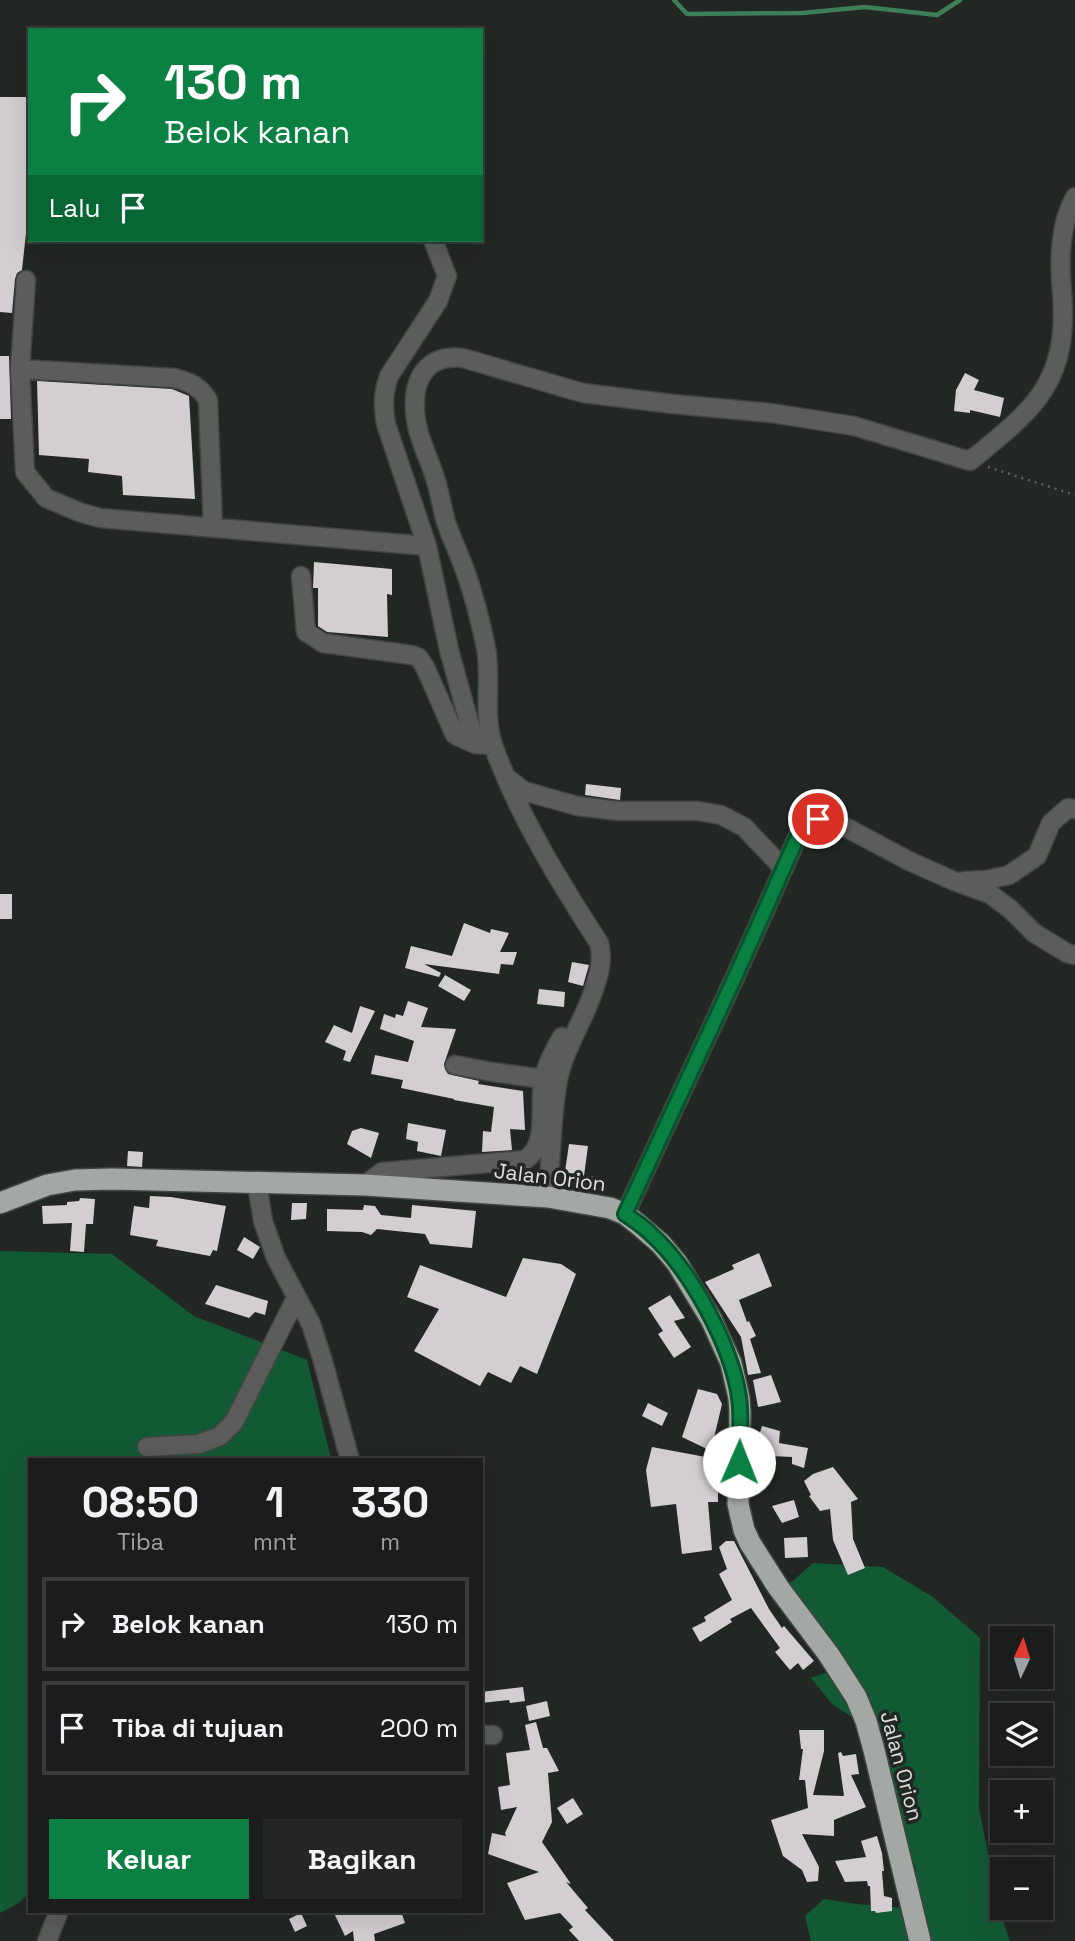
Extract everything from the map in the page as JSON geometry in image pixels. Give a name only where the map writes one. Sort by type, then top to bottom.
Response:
[{"type":"highway","name":"Jalan Orion","points":[[0,1203],[47,1185],[75,1180],[365,1185],[548,1197],[593,1204],[625,1214],[649,1232],[677,1263],[725,1347],[739,1398],[737,1492],[744,1530],[760,1560],[856,1697],[866,1720],[919,1941]]},
{"type":"street","points":[[484,745],[488,720],[486,651],[468,579],[446,522],[416,420],[416,386],[427,367],[452,356],[583,393],[829,422],[891,436],[970,461],[1024,415],[1037,401],[1051,378],[1062,341],[1061,259],[1066,220],[1075,197]]},
{"type":"street","points":[[434,242],[447,276],[438,301],[389,376],[384,390],[383,407],[427,546],[449,650],[484,745],[505,776],[555,874],[599,943],[602,962],[587,1011],[564,1059],[558,1079],[548,1197]]},
{"type":"street","points":[[26,280],[20,369],[25,472],[46,498],[100,518],[427,546]]},
{"type":"street","points":[[20,369],[174,378],[190,382],[201,390],[208,400],[213,528]]},
{"type":"street","points":[[301,576],[306,632],[323,643],[419,658],[454,735],[484,745]]},
{"type":"street","points":[[505,776],[524,791],[577,806],[619,811],[698,811],[721,815],[744,827],[784,869]]},
{"type":"street","points":[[954,881],[986,880],[1009,875],[1037,856],[1051,823],[1068,808],[1075,809]]},
{"type":"street","points":[[625,1214],[798,836],[805,827],[818,819],[832,820],[909,861],[990,894],[1034,933],[1075,955]]},
{"type":"street","points":[[365,1185],[382,1172],[525,1160],[537,1145],[541,1126],[543,1079],[569,1024],[587,1011]]},
{"type":"street","points":[[455,1065],[543,1079]]},
{"type":"street","points":[[257,1184],[263,1221],[275,1258],[311,1324],[323,1358],[349,1458]]},
{"type":"street","points":[[147,1447],[199,1444],[220,1436],[234,1422],[296,1298]]},
{"type":"street","points":[[47,1941],[58,1913]]},
{"type":"path","points":[[970,461],[1075,495]]},
{"type":"green space","points":[[0,1251],[112,1254],[194,1316],[307,1360],[331,1458],[28,1458],[28,1894],[19,1903],[0,1913]]},
{"type":"green space","points":[[813,1563],[883,1567],[933,1597],[980,1638],[979,1808],[990,1864],[990,1920],[1003,1920],[1010,1941],[811,1941],[805,1916],[824,1899],[917,1909],[916,1869],[858,1721],[832,1704],[811,1678],[842,1667],[787,1586]]},
{"type":"building","points":[[0,97],[28,97],[28,214],[22,270],[17,273],[15,279],[12,313],[0,312]]},
{"type":"building","points":[[0,356],[9,356],[11,419],[0,419]]},
{"type":"building","points":[[965,373],[979,380],[974,390],[1004,398],[1000,417],[970,410],[970,413],[954,411],[956,390]]},
{"type":"building","points":[[37,381],[172,389],[189,396],[195,499],[123,495],[122,476],[88,472],[89,459],[39,455]]},
{"type":"building","points":[[314,562],[392,569],[392,595],[387,594],[388,637],[327,632],[318,626],[318,588],[313,588]]},
{"type":"building","points":[[586,784],[621,788],[620,800],[585,795]]},
{"type":"building","points":[[0,894],[12,894],[12,919],[0,919]]},
{"type":"building","points":[[464,923],[490,933],[491,929],[509,933],[500,952],[517,952],[513,965],[501,964],[499,974],[424,964],[441,973],[439,977],[405,968],[411,946],[452,956]]},
{"type":"building","points":[[572,962],[589,965],[583,986],[568,982]]},
{"type":"building","points":[[445,975],[471,990],[464,1001],[438,986]]},
{"type":"building","points":[[539,989],[565,992],[564,1007],[537,1004]]},
{"type":"building","points":[[408,1001],[428,1008],[421,1027],[456,1029],[444,1064],[448,1074],[479,1081],[478,1084],[523,1091],[525,1130],[510,1129],[512,1150],[482,1152],[483,1131],[491,1132],[494,1107],[401,1088],[403,1080],[371,1074],[375,1055],[408,1062],[414,1041],[380,1029],[384,1014],[395,1018],[396,1014],[403,1016]]},
{"type":"building","points":[[360,1006],[375,1011],[350,1062],[343,1060],[346,1051],[325,1042],[334,1025],[352,1033]]},
{"type":"building","points":[[408,1123],[446,1130],[441,1156],[417,1151],[418,1142],[406,1139]]},
{"type":"building","points":[[361,1128],[379,1133],[371,1158],[347,1144],[352,1131]]},
{"type":"building","points":[[569,1144],[588,1146],[584,1176],[595,1177],[593,1189],[563,1185]]},
{"type":"building","points":[[128,1151],[143,1152],[142,1167],[127,1166]]},
{"type":"building","points":[[150,1196],[226,1206],[217,1251],[213,1250],[210,1256],[156,1246],[158,1240],[130,1235],[134,1206],[149,1208]]},
{"type":"building","points":[[80,1198],[95,1199],[93,1224],[86,1224],[84,1252],[70,1251],[72,1223],[43,1224],[42,1206],[67,1205],[67,1202],[79,1201]]},
{"type":"building","points":[[292,1203],[307,1203],[306,1219],[291,1220]]},
{"type":"building","points":[[364,1205],[375,1206],[381,1215],[411,1218],[412,1205],[476,1211],[472,1248],[430,1244],[425,1234],[377,1229],[371,1235],[362,1232],[327,1231],[327,1209],[363,1210]]},
{"type":"building","points":[[244,1237],[260,1247],[253,1259],[237,1250]]},
{"type":"building","points":[[759,1253],[772,1286],[739,1300],[747,1322],[749,1321],[756,1336],[750,1339],[761,1373],[748,1375],[741,1337],[705,1282],[734,1269],[732,1265]]},
{"type":"building","points":[[523,1258],[561,1264],[576,1274],[537,1374],[520,1366],[511,1383],[488,1372],[480,1386],[414,1351],[439,1309],[407,1297],[420,1265],[506,1297]]},
{"type":"building","points":[[216,1285],[268,1301],[265,1315],[255,1312],[249,1318],[205,1304]]},
{"type":"building","points":[[670,1295],[685,1318],[674,1321],[691,1347],[674,1358],[658,1334],[663,1331],[648,1308]]},
{"type":"building","points":[[771,1375],[781,1402],[758,1407],[753,1380]]},
{"type":"building","points":[[698,1389],[717,1394],[722,1404],[711,1451],[682,1437]]},
{"type":"building","points":[[648,1403],[668,1413],[662,1426],[642,1416]]},
{"type":"building","points":[[762,1426],[780,1431],[779,1443],[808,1448],[804,1468],[792,1464],[792,1457],[753,1455]]},
{"type":"building","points":[[652,1447],[722,1460],[723,1481],[718,1480],[718,1502],[708,1502],[712,1550],[682,1554],[676,1504],[651,1507],[646,1470]]},
{"type":"building","points":[[833,1467],[858,1499],[851,1502],[853,1539],[865,1568],[848,1575],[833,1540],[830,1509],[820,1511],[809,1496],[811,1495],[804,1481],[813,1474]]},
{"type":"building","points":[[794,1500],[799,1517],[782,1523],[772,1506]]},
{"type":"building","points":[[807,1537],[808,1557],[785,1558],[784,1538]]},
{"type":"building","points":[[726,1541],[734,1541],[769,1609],[782,1628],[784,1626],[814,1661],[803,1670],[798,1663],[790,1670],[775,1652],[780,1648],[751,1608],[730,1619],[732,1622],[700,1642],[692,1628],[706,1621],[704,1617],[732,1600],[719,1574],[727,1569],[719,1547]]},
{"type":"building","points":[[523,1687],[525,1701],[483,1703],[483,1692]]},
{"type":"building","points":[[547,1701],[550,1716],[529,1721],[526,1706]]},
{"type":"building","points":[[536,1722],[543,1748],[547,1748],[559,1771],[548,1773],[552,1822],[542,1842],[571,1884],[566,1882],[588,1908],[585,1910],[614,1941],[579,1941],[569,1930],[573,1927],[560,1913],[525,1920],[507,1883],[539,1872],[488,1854],[492,1833],[506,1836],[517,1807],[501,1810],[498,1787],[510,1785],[506,1753],[530,1750],[525,1725]]},
{"type":"building","points":[[799,1730],[824,1730],[824,1751],[813,1795],[844,1796],[838,1753],[841,1752],[843,1756],[856,1754],[859,1774],[851,1775],[866,1807],[834,1820],[834,1836],[802,1834],[819,1867],[818,1881],[807,1882],[802,1870],[783,1856],[771,1820],[808,1808],[805,1780],[799,1780],[803,1749]]},
{"type":"building","points":[[573,1798],[583,1814],[567,1824],[557,1808]]},
{"type":"building","points":[[877,1836],[882,1853],[884,1896],[892,1898],[892,1911],[876,1913],[871,1911],[870,1886],[867,1881],[845,1882],[835,1861],[866,1857],[861,1841]]},
{"type":"building","points":[[301,1913],[307,1926],[295,1932],[289,1919]]},
{"type":"building","points":[[334,1913],[402,1913],[405,1923],[374,1934],[375,1941],[354,1941],[353,1931],[345,1936]]},
{"type":"waterway","points":[[674,0],[687,14],[802,13],[865,7],[937,15],[960,0]]},
{"type":"route","points":[[739,1462],[739,1398],[725,1347],[677,1263],[649,1232],[625,1214],[798,836],[805,827],[818,819]]}]
